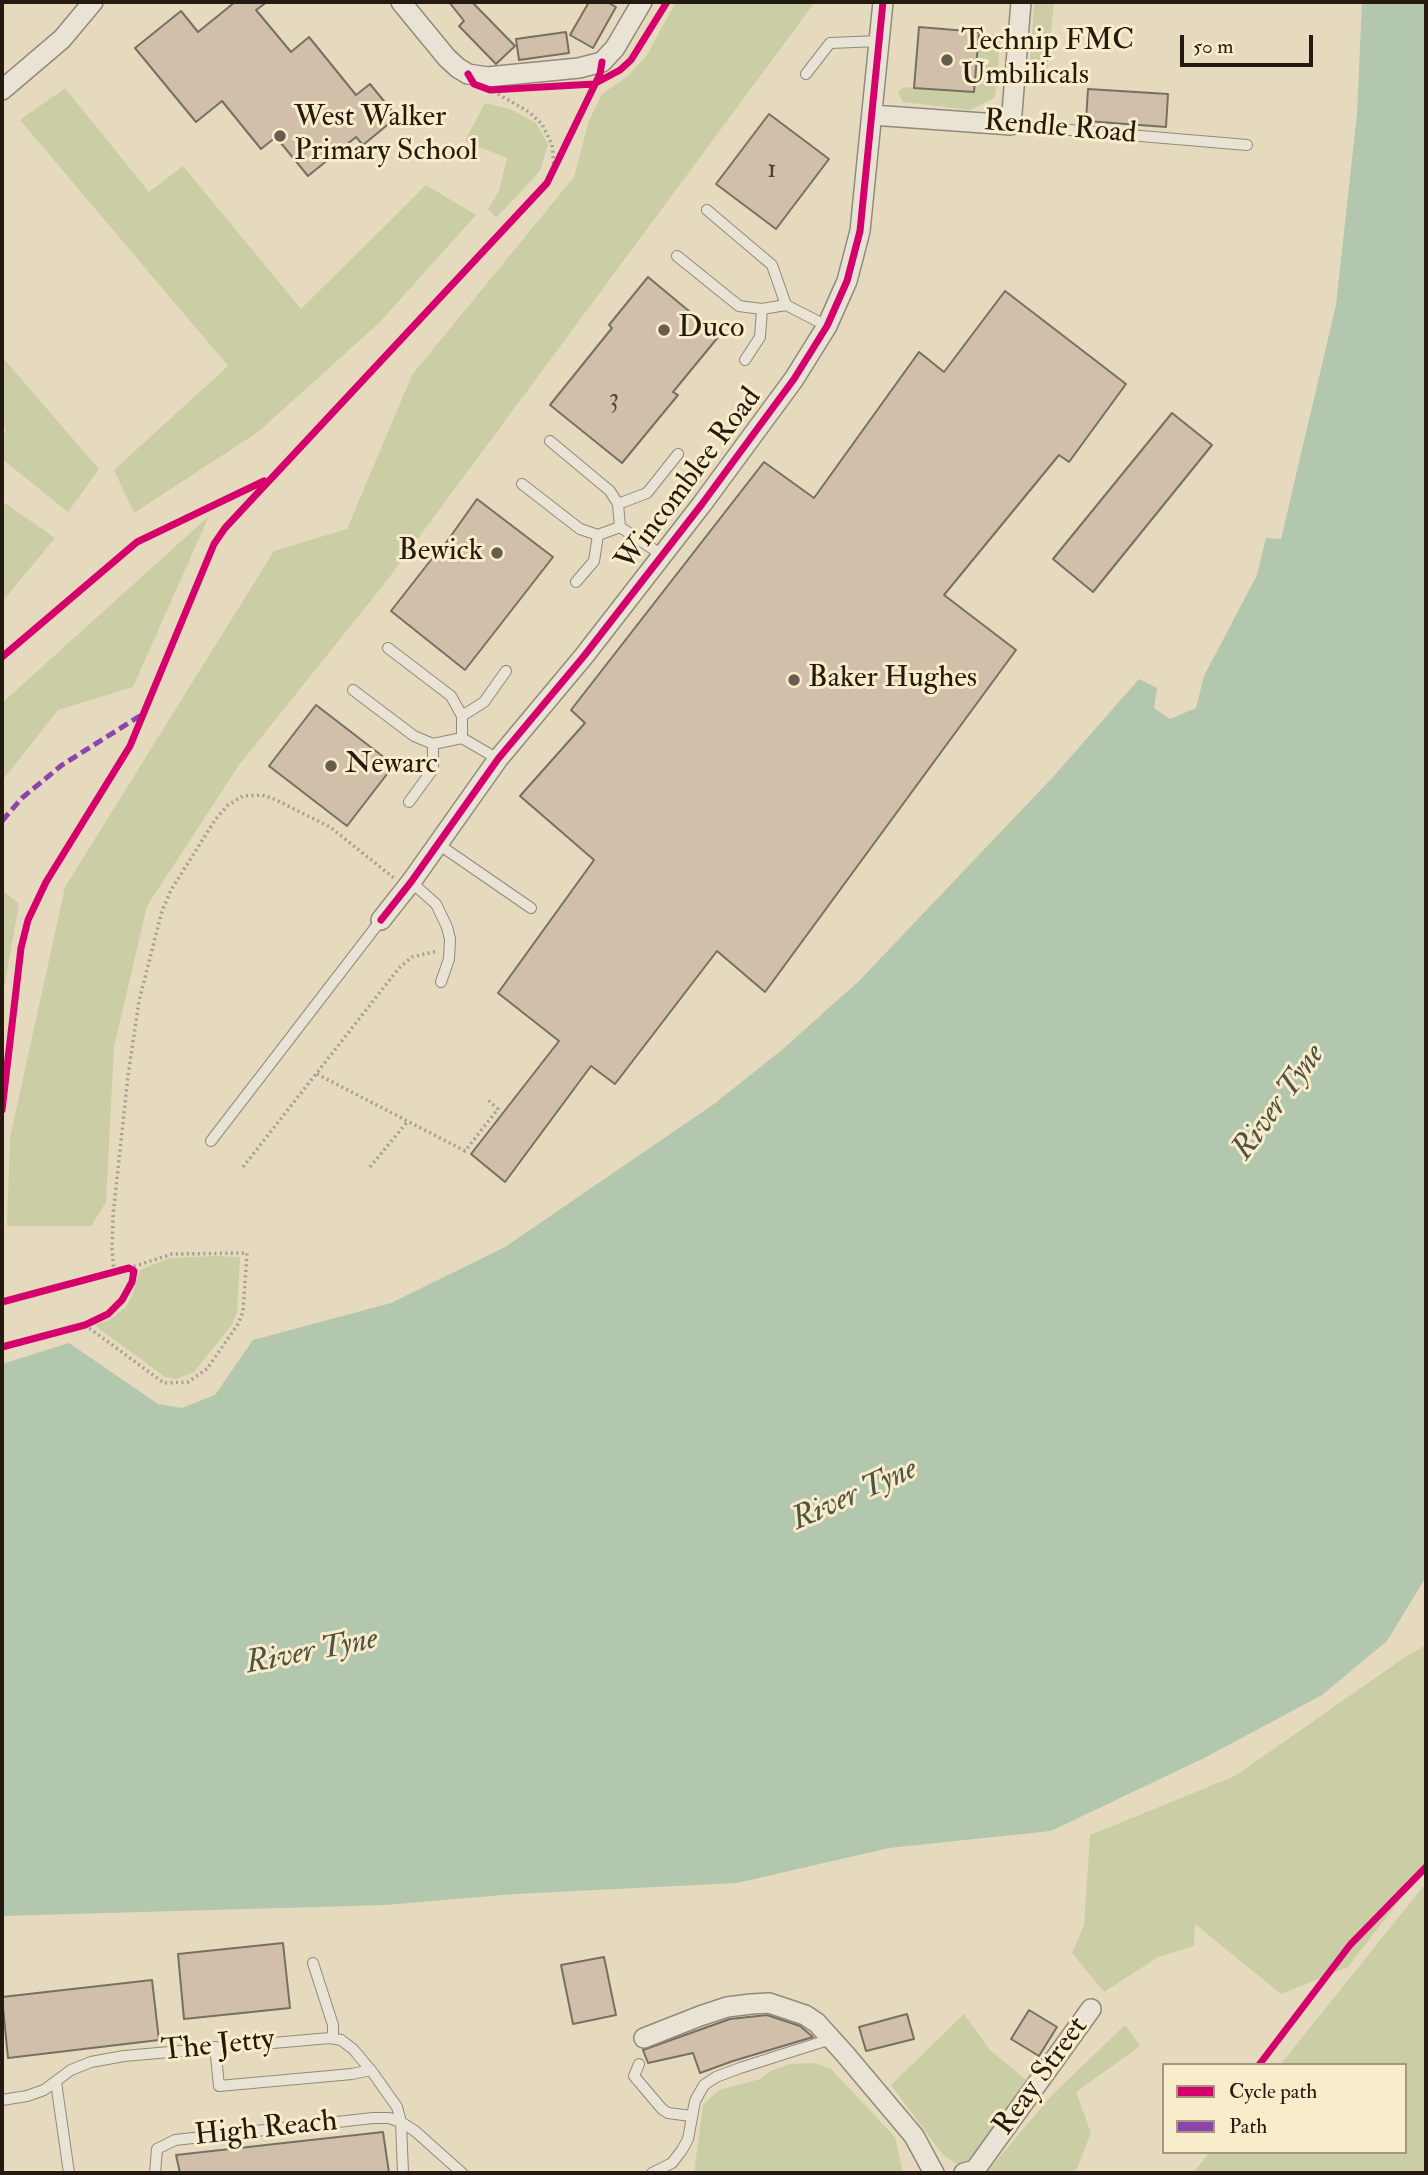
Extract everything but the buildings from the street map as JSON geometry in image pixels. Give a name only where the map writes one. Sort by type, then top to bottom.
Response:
[{"type":"street","points":[[2,90],[62,39],[93,2]]},
{"type":"street","points":[[401,2],[458,68],[468,74],[487,77],[579,68],[601,62],[615,48],[642,2]]},
{"type":"street","name":"Wincomblee Road","points":[[381,920],[439,844],[498,759],[584,656],[662,555],[794,379],[827,326],[848,281],[860,231],[883,2]]},
{"type":"street","points":[[1011,125],[1021,2]]},
{"type":"street","name":"Rendle Road","points":[[872,115],[1011,125]]},
{"type":"street","points":[[644,2038],[727,2007],[769,2003],[805,2015],[817,2023],[914,2136],[934,2173]]},
{"type":"street","name":"Reay Street","points":[[964,2173],[975,2170],[1091,2009]]},
{"type":"lane","points":[[806,74],[830,43],[879,41]]},
{"type":"lane","name":"Rendle Road","points":[[1011,125],[1247,145]]},
{"type":"lane","points":[[707,210],[772,265],[786,305]]},
{"type":"lane","points":[[677,256],[739,306],[762,309],[786,305],[827,326]]},
{"type":"lane","points":[[745,360],[760,337],[762,309]]},
{"type":"lane","points":[[550,441],[610,491],[618,504],[620,527]]},
{"type":"lane","points":[[618,504],[648,493],[678,454]]},
{"type":"lane","points":[[522,484],[580,529],[598,535],[620,527]]},
{"type":"lane","points":[[620,527],[662,555]]},
{"type":"lane","points":[[576,582],[594,561],[598,535]]},
{"type":"lane","points":[[388,648],[451,696],[462,716],[462,738]]},
{"type":"lane","points":[[462,716],[484,702],[506,671]]},
{"type":"lane","points":[[354,690],[414,736],[433,744],[462,738],[498,759]]},
{"type":"lane","points":[[409,802],[433,769],[433,744]]},
{"type":"lane","points":[[439,844],[531,908]]},
{"type":"lane","points":[[409,885],[428,896],[442,914],[447,927],[450,950],[441,982]]},
{"type":"lane","points":[[211,1141],[381,920]]},
{"type":"lane","points":[[313,1963],[333,2025],[333,2038],[341,2040],[353,2049],[397,2107],[401,2122],[403,2173]]},
{"type":"lane","name":"The Jetty","points":[[2,2100],[27,2096],[56,2082],[71,2070],[91,2062],[215,2047],[333,2038]]},
{"type":"lane","points":[[652,2173],[672,2163],[682,2150],[688,2138],[695,2101],[704,2085],[716,2077],[831,2039]]},
{"type":"lane","points":[[215,2047],[219,2086],[371,2070]]},
{"type":"lane","points":[[639,2064],[634,2076],[662,2109],[668,2113],[691,2116]]},
{"type":"lane","points":[[56,2082],[69,2173]]},
{"type":"lane","name":"High Reach","points":[[155,2173],[157,2149],[175,2140],[373,2118],[389,2118],[401,2122]]},
{"type":"lane","points":[[401,2122],[462,2173]]},
{"type":"path","points":[[490,90],[503,89]]},
{"type":"path","points":[[490,90],[529,112],[542,124],[552,145],[552,171]]},
{"type":"path","points":[[552,171],[559,156]]},
{"type":"path","points":[[114,1272],[113,1216],[139,1001],[162,911],[171,890],[215,820],[228,805],[243,796],[262,795],[272,798],[330,827],[409,885]]},
{"type":"path","points":[[243,1167],[399,968],[419,954],[450,950]]},
{"type":"path","points":[[317,1074],[465,1150],[498,1109],[488,1100]]},
{"type":"path","points":[[370,1167],[408,1121]]},
{"type":"path","points":[[85,1325],[164,1382],[188,1382],[206,1369],[238,1324],[243,1312],[247,1253],[172,1254],[132,1271],[101,1275]]},
{"type":"path","points":[[73,1328],[96,1319]]},
{"type":"shaded area","points":[[676,2],[815,2],[385,583],[239,765],[147,906],[114,1047],[106,1202],[91,1226],[7,1226],[10,1138],[65,887],[274,551],[347,529],[412,375],[574,177],[589,121],[602,94],[629,75],[647,55]]},
{"type":"shaded area","points":[[1034,2],[1054,2],[1047,73],[1029,76]]},
{"type":"shaded area","points":[[979,32],[1001,35],[995,97],[971,110],[903,102],[898,93],[903,87],[974,92]]},
{"type":"shaded area","points":[[65,88],[149,192],[183,166],[301,309],[426,185],[476,215],[379,323],[258,432],[134,513],[114,470],[228,366],[20,120]]},
{"type":"shaded area","points":[[485,103],[510,109],[536,123],[548,144],[540,171],[496,218],[488,209],[499,191],[507,158],[465,141]]},
{"type":"shaded area","points":[[2,357],[99,469],[68,512],[2,459],[2,440],[6,429],[2,424]]},
{"type":"shaded area","points":[[2,501],[55,538],[2,602]]},
{"type":"shaded area","points":[[209,516],[133,687],[58,710],[2,781],[2,703]]},
{"type":"shaded area","points":[[2,890],[19,904],[2,999]]},
{"type":"shaded area","points":[[240,1257],[237,1313],[231,1326],[194,1372],[177,1379],[165,1377],[94,1325],[109,1320],[126,1307],[140,1270],[170,1258]]},
{"type":"shaded area","points":[[1426,1645],[1426,1866],[1348,1967],[1281,1994],[1195,1924],[1194,1946],[1158,1957],[1104,1992],[1072,1953],[1084,1925],[1090,1835],[1235,1776]]},
{"type":"shaded area","points":[[1426,1883],[1426,2173],[1193,2173],[1208,2154],[1407,2154],[1407,2063],[1282,2063]]},
{"type":"shaded area","points":[[964,2014],[990,2050],[1026,2080],[972,2158],[960,2166],[943,2155],[891,2085]]},
{"type":"shaded area","points":[[1125,2025],[1140,2046],[1076,2092],[1091,2133],[1075,2173],[986,2173],[1053,2094]]},
{"type":"shaded area","points":[[814,2063],[831,2069],[895,2137],[903,2173],[694,2173],[703,2105],[719,2090],[760,2079],[789,2064]]},
{"type":"water","name":"River Tyne","points":[[1362,2],[1426,2],[1426,1577],[1387,1641],[1322,1695],[1204,1758],[1051,1831],[889,1848],[737,1883],[515,1894],[385,1905],[2,1916],[2,1364],[69,1343],[158,1404],[182,1408],[215,1395],[253,1340],[391,1303],[505,1247],[714,1104],[783,1049],[859,981],[1053,777],[1139,679],[1157,688],[1154,708],[1170,719],[1196,708],[1204,676],[1257,575],[1266,538],[1281,539],[1336,305],[1357,114]]},
{"type":"marked path","points":[[2,821],[22,798],[62,765],[143,714]]},
{"type":"cycle path","points":[[468,74],[474,84],[490,90],[594,84],[620,70],[631,60],[667,2]]},
{"type":"cycle path","points":[[381,920],[498,759],[584,656],[702,504],[794,379],[827,326],[847,281],[860,231],[883,2]]},
{"type":"cycle path","points":[[2,1110],[21,948],[28,920],[46,882],[130,746],[214,544],[225,528],[547,183],[600,74],[602,62]]},
{"type":"cycle path","points":[[2,657],[137,542],[264,481]]},
{"type":"cycle path","points":[[2,1302],[129,1268],[134,1271],[132,1282],[122,1300],[108,1314],[85,1325],[2,1347]]},
{"type":"cycle path","points":[[1261,2063],[1350,1945],[1426,1867]]},
{"type":"place","name":"Technip FMC Umbilicals","points":[[947,60]]},
{"type":"place","name":"West Walker Primary School","points":[[280,136]]},
{"type":"place","name":"Duco","points":[[664,330]]},
{"type":"place","name":"Bewick","points":[[497,553]]},
{"type":"place","name":"Baker Hughes","points":[[794,680]]},
{"type":"place","name":"Newarc","points":[[331,766]]}]
